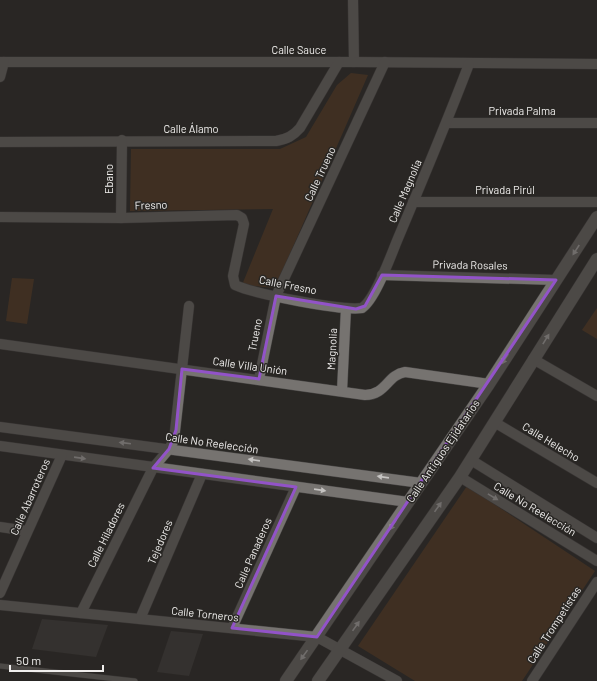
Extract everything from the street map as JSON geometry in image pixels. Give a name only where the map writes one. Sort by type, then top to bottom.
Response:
[{"type":"street","points":[[353,0],[354,62]]},
{"type":"street","points":[[0,76],[2,62]]},
{"type":"street","name":"Calle Sauce","points":[[2,62],[385,62],[469,64],[597,64]]},
{"type":"street","name":"Calle Álamo","points":[[0,142],[286,140],[294,135],[300,128],[339,62]]},
{"type":"street","name":"Calle Trueno","points":[[276,296],[385,62]]},
{"type":"street","name":"Calle Magnolia","points":[[346,308],[356,309],[365,306],[382,275],[447,123],[469,64]]},
{"type":"street","name":"Privada Palma","points":[[447,123],[597,123]]},
{"type":"street","name":"Ebano","points":[[121,218],[122,140]]},
{"type":"street","name":"Privada Pirúl","points":[[413,202],[597,202]]},
{"type":"street","name":"Fresno","points":[[0,217],[121,218],[237,215],[242,218],[244,230],[233,276]]},
{"type":"street","name":"Calle Antiguos Ejidatarios","points":[[286,681],[489,384],[597,217]]},
{"type":"street","points":[[318,681],[460,477],[597,259]]},
{"type":"street","name":"Privada Rosales","points":[[382,275],[556,280]]},
{"type":"street","name":"Calle Fresno","points":[[233,276],[236,285],[241,288],[276,296],[346,308]]},
{"type":"street","name":"Trueno","points":[[259,379],[276,296]]},
{"type":"street","name":"Calle Hiladores","points":[[81,613],[153,468],[169,449],[174,440],[189,306]]},
{"type":"street","name":"Magnolia","points":[[342,391],[346,308]]},
{"type":"street","name":"Calle Villa Unión","points":[[0,344],[372,395],[377,393],[400,373],[405,372],[489,384]]},
{"type":"street","points":[[533,359],[597,396]]},
{"type":"street","name":"Calle Helecho","points":[[494,422],[597,483]]},
{"type":"street","name":"Calle No Reelección","points":[[0,427],[421,483]]},
{"type":"street","points":[[0,446],[408,502]]},
{"type":"street","name":"Calle Abarroteros","points":[[0,593],[62,455]]},
{"type":"street","name":"Calle No Reelección","points":[[470,460],[597,538]]},
{"type":"street","name":"Tejedores","points":[[140,619],[202,474]]},
{"type":"street","name":"Calle No Reelección","points":[[460,477],[597,561]]},
{"type":"street","name":"Calle Panaderos","points":[[232,628],[296,487]]},
{"type":"street","points":[[0,527],[27,531]]},
{"type":"street","name":"Calle Trompetistas","points":[[532,681],[597,582]]},
{"type":"street","name":"Calle Torneros","points":[[0,605],[317,637],[397,681]]},
{"type":"lane","points":[[0,666],[135,681]]},
{"type":"highlighted area","points":[[382,275],[556,280],[317,637],[232,628],[296,487],[153,468],[169,449],[176,430],[182,369],[259,379],[276,296],[356,309],[365,306]]},
{"type":"shaded area","points":[[351,73],[368,75],[275,288],[242,285],[273,209],[130,211],[131,149],[280,149],[306,137],[337,85]]},
{"type":"shaded area","points":[[12,278],[34,279],[27,324],[6,321]]},
{"type":"shaded area","points":[[597,308],[597,339],[582,330]]},
{"type":"shaded area","points":[[467,486],[595,571],[522,681],[415,681],[358,646]]},
{"type":"building","points":[[42,619],[108,625],[96,657],[32,649]]},
{"type":"building","points":[[171,631],[203,634],[189,676],[157,672]]}]
